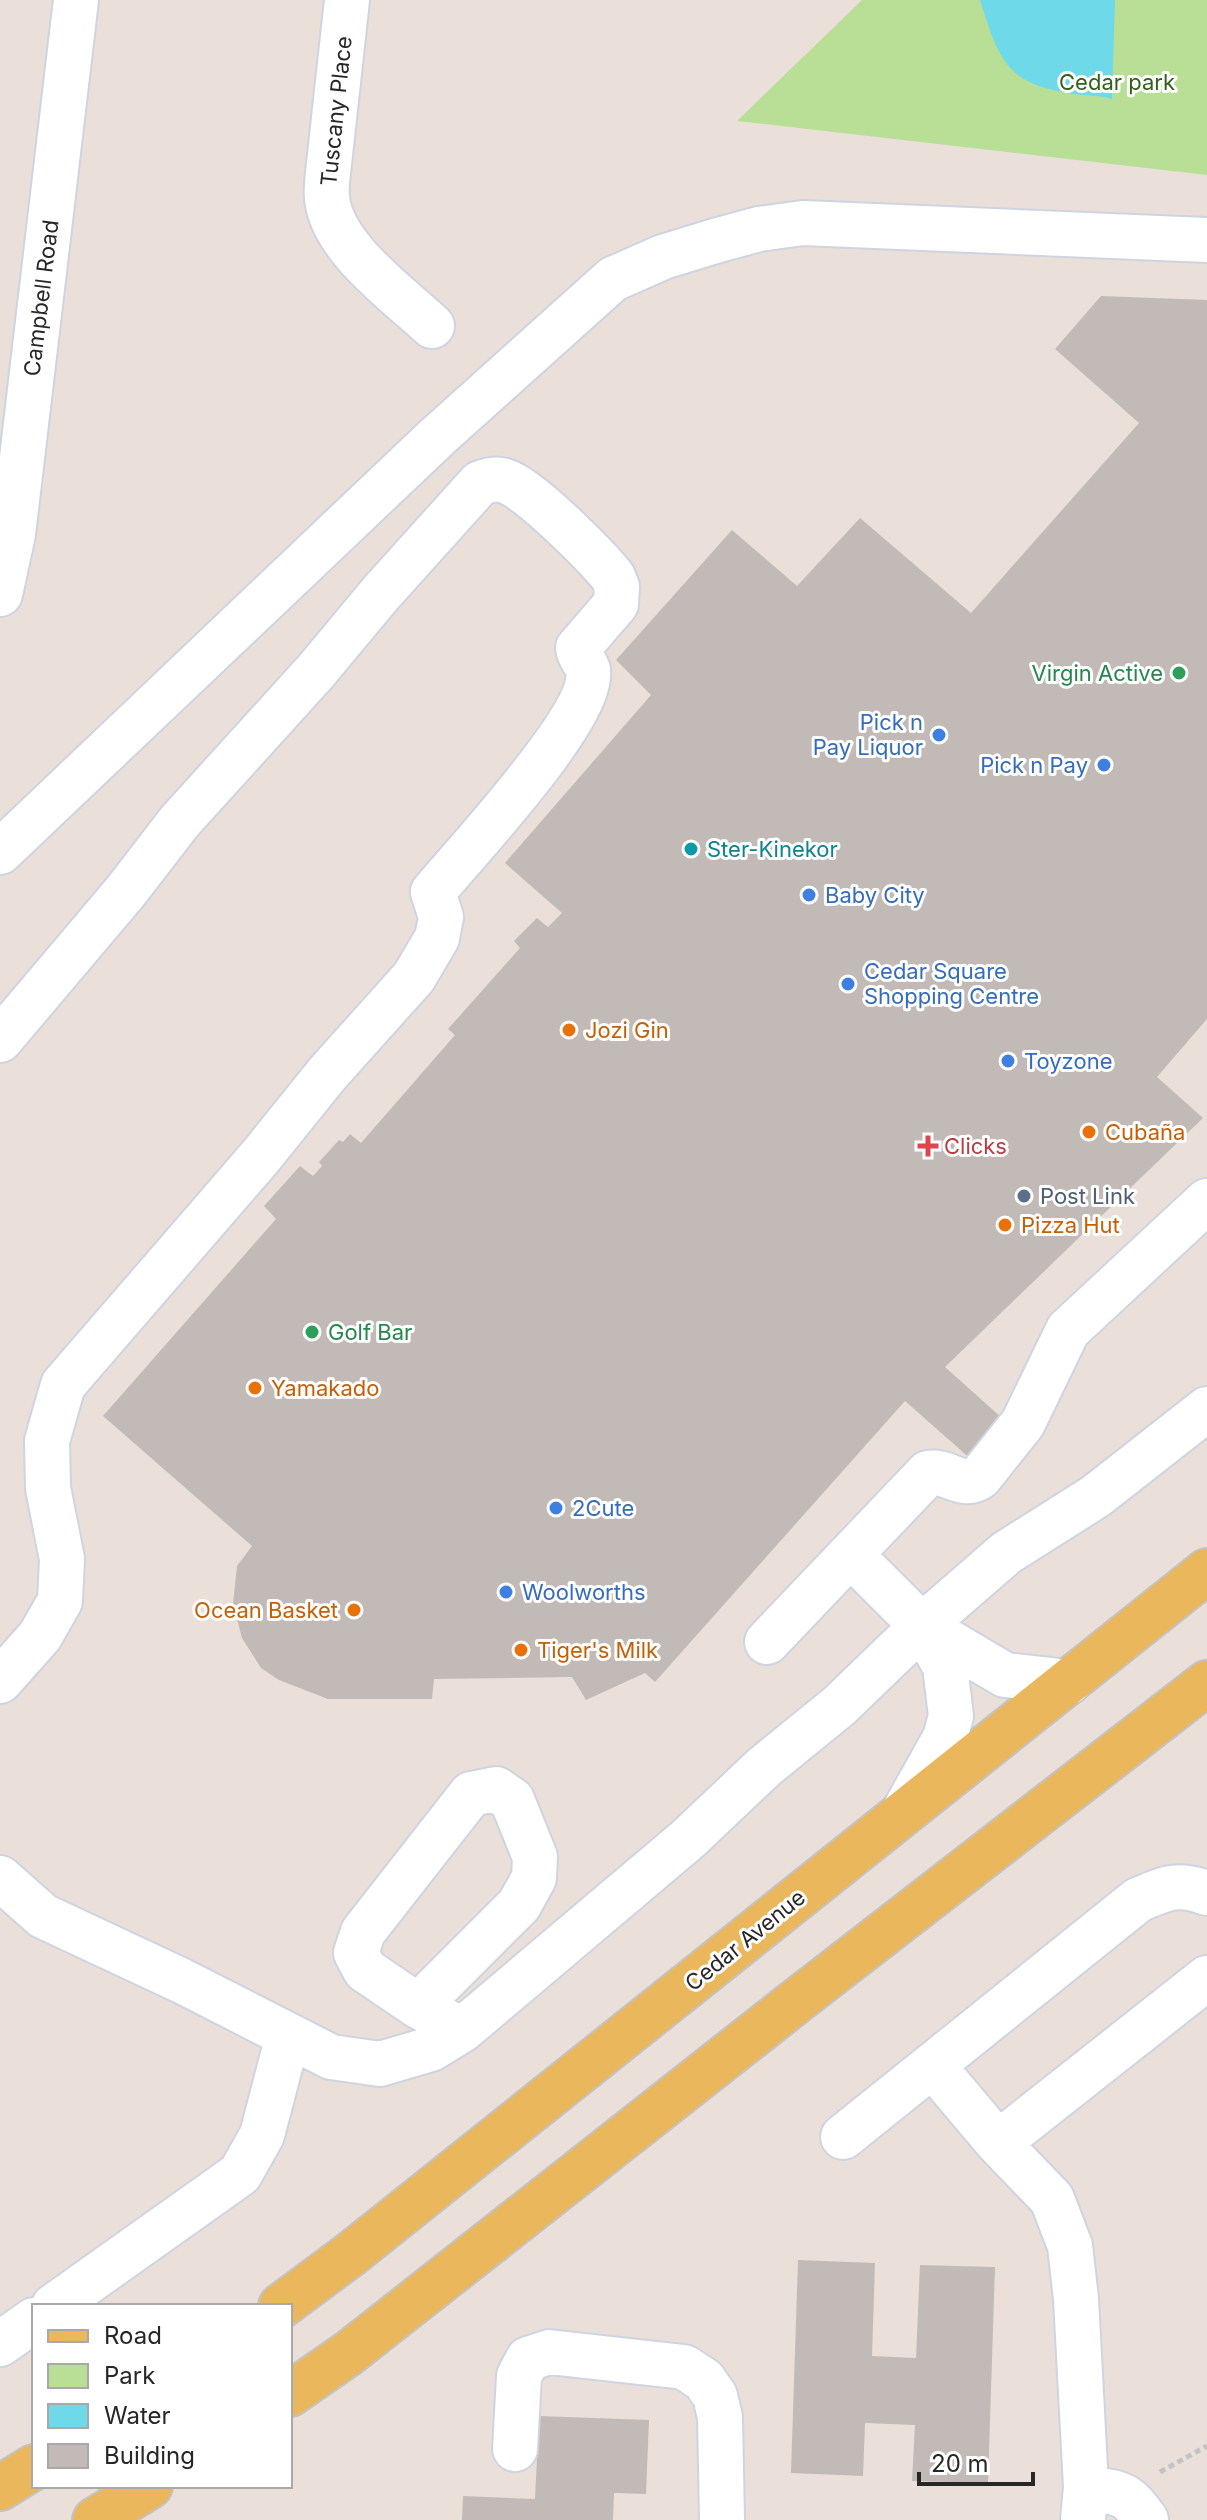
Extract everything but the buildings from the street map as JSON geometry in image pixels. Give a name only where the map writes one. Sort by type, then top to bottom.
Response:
[{"type":"main road","name":"Cedar Avenue","points":[[284,2304],[351,2254],[1207,1571]]},
{"type":"main road","points":[[292,2393],[349,2353],[1207,1683]]},
{"type":"main road","points":[[0,2488],[32,2468]]},
{"type":"main road","points":[[95,2520],[147,2488]]},
{"type":"street","name":"Campbell Road","points":[[0,594],[13,534],[76,0]]},
{"type":"street","name":"Tuscany Place","points":[[347,0],[327,200],[334,221],[347,243],[368,268],[432,326]]},
{"type":"street","points":[[0,852],[437,437],[613,279],[663,257],[715,241],[759,229],[803,223],[1207,240]]},
{"type":"street","points":[[0,1040],[126,891],[180,821],[480,483],[493,479],[516,486],[606,568],[617,587],[616,604],[578,648],[578,654],[588,669],[586,687],[577,711],[549,755],[433,892],[441,917],[437,938],[414,977],[327,1074],[261,1156],[63,1385],[47,1441],[48,1488],[62,1559],[60,1601],[40,1636],[0,1681]]},
{"type":"street","points":[[767,1642],[928,1473],[936,1471],[966,1483],[980,1477],[1023,1423],[1068,1330],[1207,1201]]},
{"type":"street","points":[[0,1878],[43,1916],[182,1981],[331,2057],[380,2064],[431,2049],[462,2030],[688,1839],[764,1767],[839,1706],[922,1626],[1006,1553],[1096,1496],[1207,1409]]},
{"type":"street","points":[[851,1555],[922,1626],[1005,1675],[1069,1682]]},
{"type":"street","points":[[903,1813],[945,1738],[951,1716],[945,1666],[922,1626]]},
{"type":"street","points":[[418,2006],[519,1905],[534,1878],[535,1857],[512,1800],[496,1789],[471,1794],[363,1932],[356,1953],[365,1970],[418,2006],[462,2030]]},
{"type":"street","points":[[843,2137],[1138,1900],[1168,1887],[1191,1887],[1207,1893]]},
{"type":"street","points":[[0,1914],[43,1916]]},
{"type":"street","points":[[998,2143],[1207,1978]]},
{"type":"street","points":[[57,2304],[240,2174],[262,2135],[288,2036]]},
{"type":"street","points":[[933,2066],[998,2143],[1052,2199],[1070,2246],[1110,2506]]},
{"type":"street","points":[[0,2344],[32,2321]]},
{"type":"street","points":[[515,2449],[519,2376],[528,2359],[549,2352],[684,2367],[704,2380],[715,2396],[720,2417],[722,2520]]},
{"type":"path","points":[[1110,2506],[1165,2467],[1207,2446]]},
{"type":"green space","name":"Cedar park","points":[[862,0],[1207,0],[1207,175],[737,121]]},
{"type":"water","points":[[980,0],[1115,0],[1112,99],[1052,90],[1020,76],[1000,54]]},
{"type":"place","name":"Virgin Active","points":[[1179,673]]},
{"type":"place","name":"Pick n Pay Liquor","points":[[939,735]]},
{"type":"place","name":"Pick n Pay","points":[[1104,765]]},
{"type":"place","name":"Ster-Kinekor","points":[[691,849]]},
{"type":"place","name":"Baby City","points":[[809,895]]},
{"type":"place","name":"Cedar Square Shopping Centre","points":[[848,984]]},
{"type":"place","name":"Jozi Gin","points":[[569,1030]]},
{"type":"place","name":"Toyzone","points":[[1008,1061]]},
{"type":"place","name":"Cubaña","points":[[1089,1132]]},
{"type":"place","name":"Clicks","points":[[928,1146]]},
{"type":"place","name":"Post Link","points":[[1024,1196]]},
{"type":"place","name":"Pizza Hut","points":[[1005,1225]]},
{"type":"place","name":"Golf Bar","points":[[312,1332]]},
{"type":"place","name":"Yamakado","points":[[255,1388]]},
{"type":"place","name":"2Cute","points":[[556,1508]]},
{"type":"place","name":"Woolworths","points":[[506,1592]]},
{"type":"place","name":"Ocean Basket","points":[[354,1610]]},
{"type":"place","name":"Tiger's Milk","points":[[521,1650]]}]
